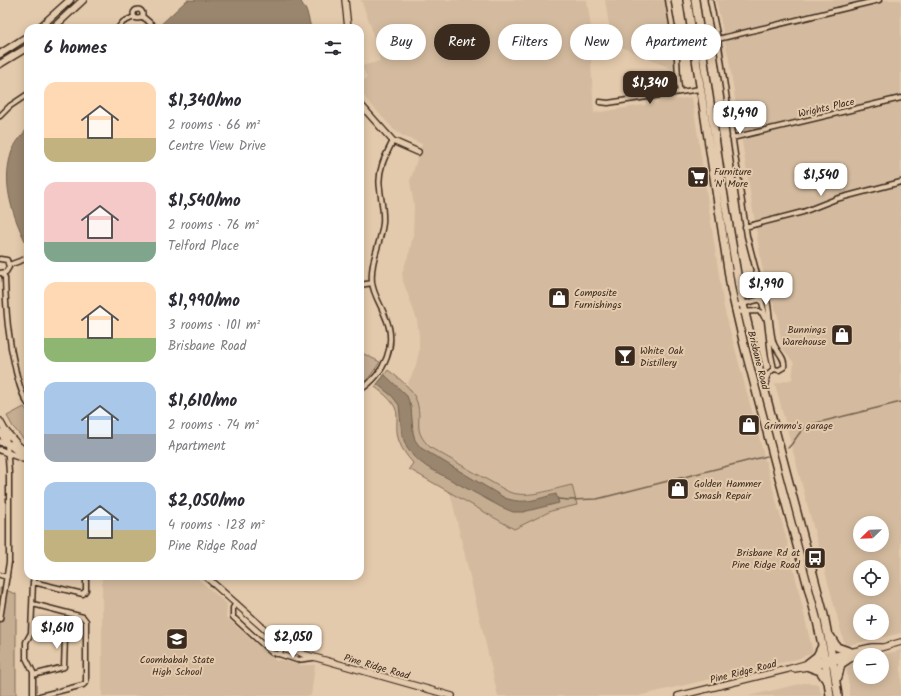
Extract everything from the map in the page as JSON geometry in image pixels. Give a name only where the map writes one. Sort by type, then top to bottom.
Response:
[{"type":"highway","name":"Brisbane Road","points":[[687,0],[725,254],[736,309],[816,615],[830,696]]},
{"type":"highway","name":"Brisbane Road","points":[[695,0],[721,178],[744,308],[766,398],[826,624],[838,696]]},
{"type":"highway","points":[[826,624],[836,646],[852,654],[840,666],[836,683]]},
{"type":"highway","points":[[822,646],[817,656],[808,665],[821,672],[829,686]]},
{"type":"main road","points":[[43,24],[70,0]]},
{"type":"main road","points":[[57,24],[83,0]]},
{"type":"main road","points":[[0,54],[24,39]]},
{"type":"main road","points":[[0,64],[24,49]]},
{"type":"street","points":[[346,0],[348,24]]},
{"type":"street","points":[[668,0],[677,54],[677,81],[680,92]]},
{"type":"street","points":[[710,0],[715,24]]},
{"type":"street","points":[[721,38],[879,0]]},
{"type":"street","points":[[134,17],[133,13],[136,10],[141,12],[142,16],[153,24]]},
{"type":"street","points":[[121,24],[134,17],[138,19],[142,16]]},
{"type":"street","points":[[721,60],[745,227],[749,249],[757,274],[774,368]]},
{"type":"street","points":[[600,102],[608,103],[700,89]]},
{"type":"street","points":[[0,116],[10,106],[24,97]]},
{"type":"street","name":"Wrights Place","points":[[732,138],[901,98]]},
{"type":"street","points":[[364,108],[393,140],[418,152]]},
{"type":"street","points":[[364,387],[376,377],[383,367],[389,350],[391,338],[386,317],[376,297],[372,283],[373,261],[383,222],[383,207],[379,176],[381,165],[393,140]]},
{"type":"street","points":[[745,227],[803,212],[836,199],[901,182]]},
{"type":"street","points":[[0,259],[6,260],[9,265]]},
{"type":"street","points":[[9,265],[24,260]]},
{"type":"street","points":[[9,265],[8,270],[2,273],[5,278],[8,333],[11,352],[24,396]]},
{"type":"street","points":[[757,274],[762,281],[769,307],[773,342],[785,364],[784,367],[779,370],[774,368]]},
{"type":"street","points":[[364,284],[372,283]]},
{"type":"street","points":[[736,309],[744,308],[761,300]]},
{"type":"street","points":[[761,300],[769,307]]},
{"type":"street","points":[[736,309],[744,308],[760,312],[763,316],[767,329]]},
{"type":"street","points":[[766,398],[767,375],[774,368]]},
{"type":"street","points":[[0,421],[7,443],[9,562],[0,619]]},
{"type":"street","points":[[2,431],[24,450]]},
{"type":"street","points":[[0,442],[19,446]]},
{"type":"street","points":[[7,443],[24,457]]},
{"type":"street","points":[[0,450],[24,459]]},
{"type":"street","points":[[0,575],[7,577]]},
{"type":"street","points":[[33,696],[33,675],[32,668],[26,658],[26,642],[32,633],[33,582],[83,594],[86,590],[86,580]]},
{"type":"street","name":"Pine Ridge Road","points":[[210,580],[280,642],[296,651],[313,658],[452,696]]},
{"type":"street","points":[[236,603],[233,608],[233,617],[272,653],[297,660],[313,658]]},
{"type":"street","points":[[33,604],[83,617],[86,621],[86,682],[83,685],[40,696]]},
{"type":"street","points":[[32,626],[63,634],[65,638],[64,667],[33,675]]},
{"type":"street","points":[[280,642],[283,648],[280,654]]},
{"type":"street","name":"Pine Ridge Road","points":[[678,696],[833,659],[872,647],[881,647],[901,642]]},
{"type":"shaded area","points":[[187,0],[300,0],[307,12],[310,24],[161,24]]},
{"type":"shaded area","points":[[361,0],[587,0],[590,24],[570,24],[570,60],[591,60],[594,113],[692,97],[724,308],[788,544],[813,653],[797,659],[638,696],[498,696],[450,492],[514,529],[551,511],[577,505],[572,485],[527,495],[518,495],[509,492],[431,448],[422,440],[418,430],[419,412],[407,385],[415,368],[419,352],[419,335],[417,320],[403,281],[402,273],[410,250],[413,235],[414,206],[410,181],[422,144],[403,136],[394,130],[366,99],[364,96],[364,80],[367,78],[364,71],[364,65],[380,60],[426,60],[426,24],[376,24],[376,46]]},
{"type":"shaded area","points":[[605,0],[671,0],[675,24],[631,24],[631,51],[623,48],[623,24],[609,24]]},
{"type":"shaded area","points":[[716,0],[901,0],[901,633],[889,636],[889,604],[853,604],[853,640],[871,640],[845,646],[775,384],[792,379],[794,363],[782,348],[778,317],[762,267],[728,54]]},
{"type":"shaded area","points":[[651,60],[680,60],[681,68],[672,69]]},
{"type":"shaded area","points":[[24,133],[24,238],[10,202],[7,178],[12,150]]},
{"type":"shaded area","points":[[364,354],[380,362],[366,381],[364,379]]},
{"type":"shaded area","points":[[388,370],[405,384],[415,397],[419,410],[419,431],[421,436],[431,448],[509,492],[517,494],[532,494],[572,485],[577,505],[551,511],[514,529],[409,469],[413,463],[403,450],[399,441],[395,407],[389,399],[375,387]]},
{"type":"shaded area","points":[[385,375],[407,396],[411,407],[415,440],[421,448],[505,498],[525,501],[556,494],[559,503],[523,512],[513,512],[427,467],[414,457],[407,448],[402,435],[399,405],[392,396],[377,384]]},
{"type":"shaded area","points":[[24,407],[24,439],[13,427],[7,416]]},
{"type":"shaded area","name":"Coombabah State High School","points":[[102,580],[200,580],[227,604],[226,617],[276,661],[280,660],[302,665],[315,665],[311,696],[102,696]]},
{"type":"shaded area","points":[[0,588],[16,594],[16,696],[0,696]]},
{"type":"shaded area","points":[[901,650],[901,696],[849,696],[846,669],[849,665],[853,664],[853,684],[889,684],[889,653]]},
{"type":"shaded area","points":[[804,683],[818,684],[822,696],[748,696]]},
{"type":"waterway","points":[[788,448],[802,430],[808,425],[901,402]]},
{"type":"waterway","points":[[558,499],[597,499],[767,456]]},
{"type":"place","name":"Furniture 'N' More","points":[[698,177]]},
{"type":"place","name":"Composite Furnishings","points":[[559,298]]},
{"type":"place","name":"Bunnings Warehouse","points":[[842,335]]},
{"type":"place","name":"White Oak Distillery","points":[[625,356]]},
{"type":"place","name":"Grimmo's garage","points":[[749,425]]},
{"type":"place","name":"Golden Hammer Smash Repair","points":[[678,489]]},
{"type":"place","name":"Brisbane Rd at Pine Ridge Road","points":[[815,558]]},
{"type":"place","name":"Coombabah State High School","points":[[177,639]]}]
